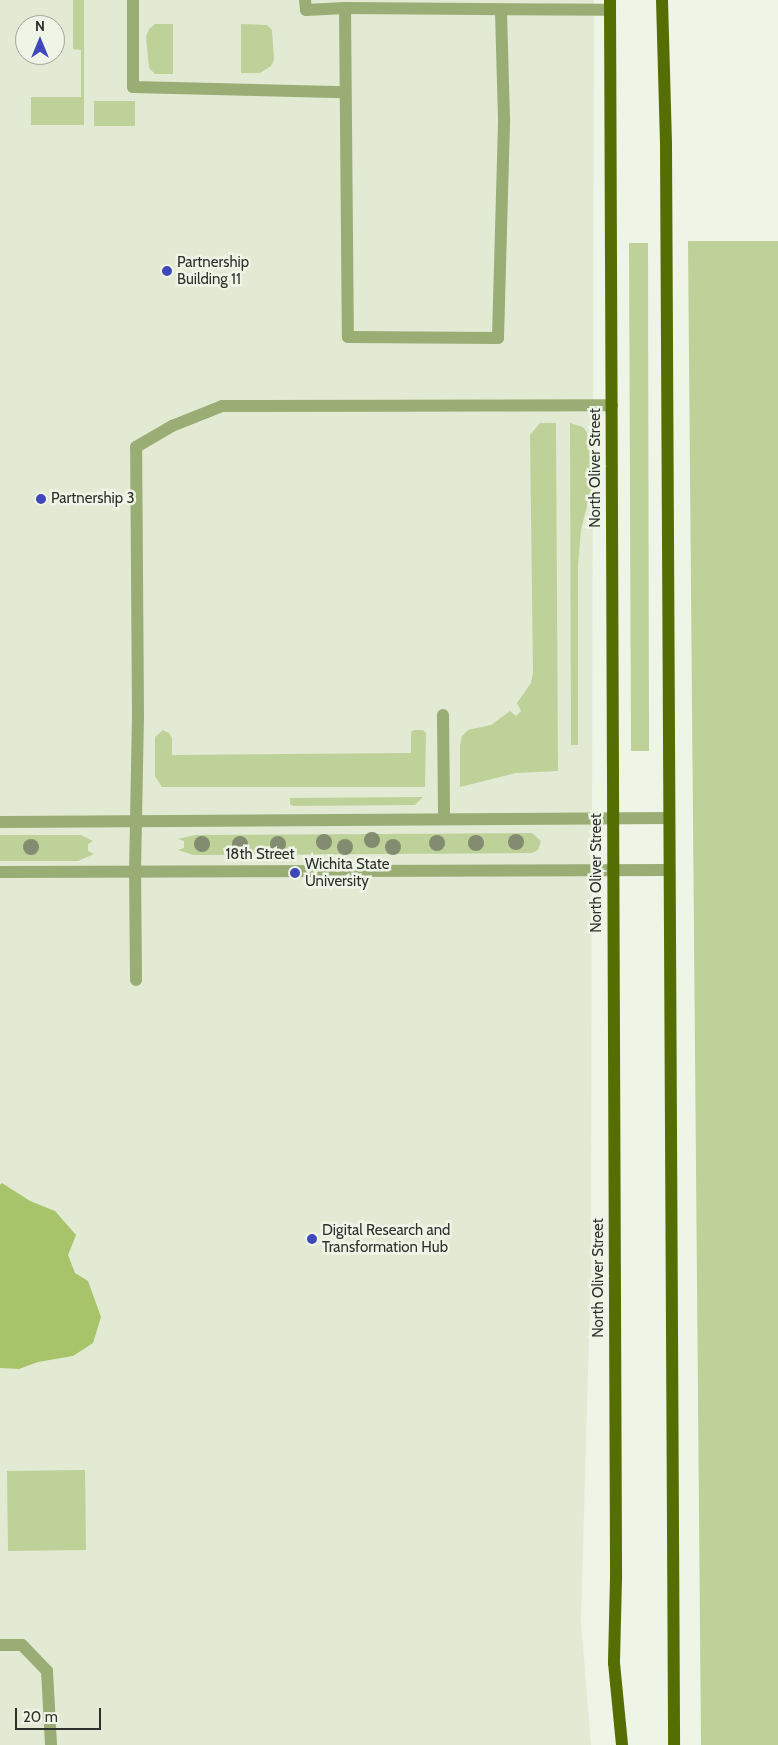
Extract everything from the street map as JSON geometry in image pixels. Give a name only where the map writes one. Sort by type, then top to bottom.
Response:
[{"type":"main road","points":[[662,0],[666,155],[674,1745]]},
{"type":"main road","name":"North Oliver Street","points":[[610,5],[616,1559],[614,1663],[622,1745]]},
{"type":"street","points":[[133,0],[133,87],[345,92]]},
{"type":"street","points":[[305,0],[306,10],[346,8],[500,10],[610,5]]},
{"type":"street","points":[[346,8],[345,92],[348,336],[498,338],[504,119],[500,10]]},
{"type":"street","points":[[136,980],[136,448],[172,426],[222,406],[612,405]]},
{"type":"street","points":[[443,715],[444,819]]},
{"type":"street","points":[[0,822],[669,818]]},
{"type":"street","name":"18th Street","points":[[0,872],[669,870]]},
{"type":"street","points":[[0,1645],[22,1645],[48,1671],[51,1745]]},
{"type":"shaded area","name":"Wichita State University","points":[[0,0],[594,0],[591,1268],[581,1621],[591,1745],[0,1745]]},
{"type":"shaded area","points":[[73,0],[84,0],[84,125],[31,125],[31,97],[81,97],[81,50],[73,49]]},
{"type":"shaded area","points":[[155,24],[173,24],[173,74],[155,74],[149,68],[146,37],[149,29]]},
{"type":"shaded area","points":[[241,24],[267,25],[272,30],[274,60],[271,66],[260,73],[241,73]]},
{"type":"shaded area","points":[[94,101],[135,101],[135,126],[94,126]]},
{"type":"shaded area","points":[[688,241],[778,241],[778,1745],[701,1745]]},
{"type":"shaded area","points":[[629,243],[648,243],[649,751],[631,751]]},
{"type":"shaded area","points":[[540,423],[556,423],[558,771],[516,773],[460,787],[460,745],[462,736],[468,730],[491,725],[510,711],[516,716],[521,711],[517,703],[531,683],[533,673],[530,435]]},
{"type":"shaded area","points":[[570,423],[583,427],[593,444],[591,490],[581,530],[578,565],[578,745],[571,745]]},
{"type":"shaded area","points":[[163,730],[169,733],[172,738],[172,755],[411,753],[411,732],[423,730],[426,733],[425,787],[162,787],[155,776],[155,737]]},
{"type":"shaded area","points":[[423,797],[415,805],[293,806],[290,804],[290,798]]},
{"type":"shaded area","points":[[532,833],[541,841],[538,850],[532,853],[193,855],[178,850],[184,848],[184,841],[178,839],[195,835]]},
{"type":"shaded area","points":[[0,835],[81,835],[93,841],[88,844],[88,851],[94,854],[78,861],[0,861]]},
{"type":"shaded area","points":[[2,1183],[30,1201],[55,1211],[76,1235],[68,1255],[75,1273],[88,1281],[101,1317],[93,1343],[73,1356],[38,1362],[19,1369],[0,1368],[0,1185]]},
{"type":"shaded area","points":[[85,1470],[86,1550],[8,1551],[7,1471]]},
{"type":"place","name":"Partnership Building 11","points":[[167,271]]},
{"type":"place","name":"Partnership 3","points":[[41,499]]},
{"type":"place","name":"Wichita State University","points":[[295,873]]},
{"type":"place","name":"Digital Research and Transformation Hub","points":[[312,1239]]}]
